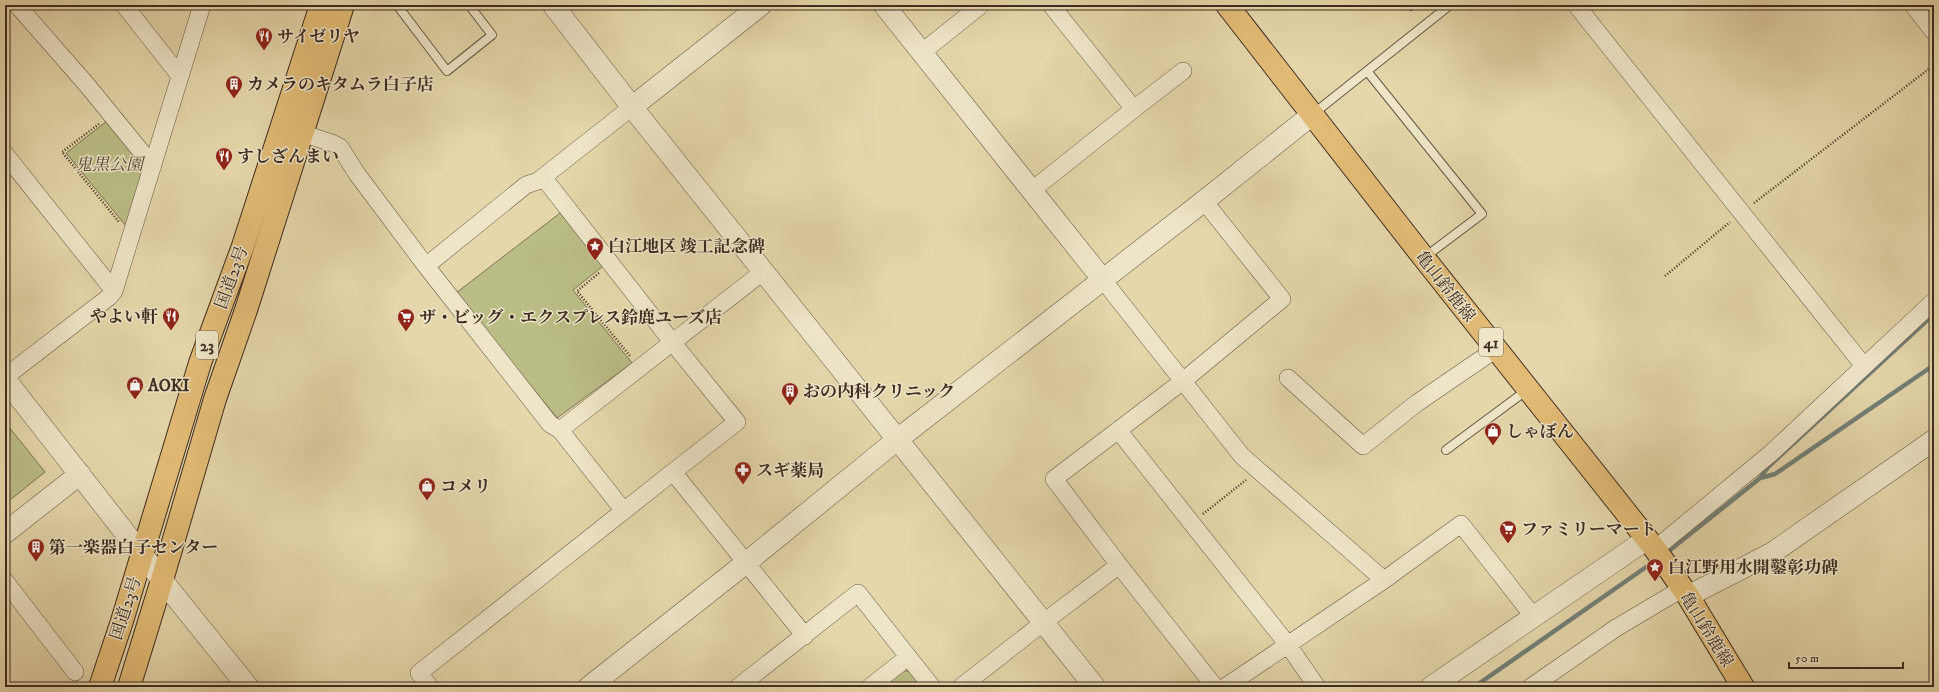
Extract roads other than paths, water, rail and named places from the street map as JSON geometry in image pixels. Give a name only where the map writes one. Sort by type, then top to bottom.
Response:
[{"type":"main road","name":"国道23号","points":[[100,687],[143,554],[200,363],[243,246],[321,5]]},
{"type":"main road","name":"国道23号","points":[[129,687],[162,580],[214,399],[246,310],[301,133],[343,5]]},
{"type":"main road","name":"亀山鈴鹿線","points":[[1227,5],[1424,258],[1651,544],[1682,595],[1743,687]]},
{"type":"street","points":[[17,5],[111,114],[153,166]]},
{"type":"street","points":[[124,5],[180,76]]},
{"type":"street","points":[[202,5],[114,291],[5,378],[162,580],[248,687]]},
{"type":"street","points":[[553,5],[632,107],[1095,687]]},
{"type":"street","points":[[426,266],[526,185],[543,177],[761,5]]},
{"type":"street","points":[[884,5],[1242,456],[1384,580]]},
{"type":"street","points":[[922,52],[981,5]]},
{"type":"street","points":[[1051,5],[1134,110]]},
{"type":"street","points":[[1576,5],[1864,366]]},
{"type":"street","points":[[1913,5],[1934,32]]},
{"type":"street","points":[[1031,191],[1183,71]]},
{"type":"street","points":[[589,687],[747,562],[898,439],[1204,202],[1313,114]]},
{"type":"street","points":[[301,133],[340,147],[358,174],[426,266],[550,424],[560,430],[624,511]]},
{"type":"street","points":[[5,154],[114,291]]},
{"type":"street","points":[[430,687],[418,673],[737,422],[543,177]]},
{"type":"street","points":[[1204,202],[1282,299],[1183,381],[1054,479],[1119,565],[1215,687]]},
{"type":"street","points":[[560,430],[764,271]]},
{"type":"street","points":[[1431,687],[1534,616],[1651,544],[1770,454],[1934,301]]},
{"type":"street","points":[[1288,378],[1363,446],[1417,403],[1496,349]]},
{"type":"street","points":[[1118,430],[1288,645],[1317,687]]},
{"type":"street","points":[[1531,687],[1616,628],[1772,553],[1934,440]]},
{"type":"street","points":[[673,472],[747,562],[804,636]]},
{"type":"street","points":[[5,533],[80,474]]},
{"type":"street","points":[[1225,687],[1384,580],[1461,524],[1534,616]]},
{"type":"street","points":[[961,687],[1119,565]]},
{"type":"street","points":[[5,581],[75,672]]},
{"type":"street","points":[[738,687],[756,682],[804,636],[858,593],[932,687]]},
{"type":"street","points":[[870,687],[908,657]]},
{"type":"lane","points":[[397,5],[447,71],[492,35],[469,5]]},
{"type":"lane","points":[[1313,114],[1450,5]]},
{"type":"lane","points":[[1367,71],[1482,214],[1424,258]]},
{"type":"lane","points":[[1446,450],[1528,390]]},
{"type":"waterway","points":[[1408,5],[1411,9]]},
{"type":"waterway","points":[[1670,550],[1759,479],[1769,466],[1934,314]]},
{"type":"waterway","points":[[1760,478],[1775,474],[1934,365]]},
{"type":"waterway","points":[[1474,687],[1649,565]]},
{"type":"place","name":"サイゼリヤ","points":[[264,51]]},
{"type":"place","name":"カメラのキタムラ白子店","points":[[234,99]]},
{"type":"place","name":"すしざんまい","points":[[224,171]]},
{"type":"place","name":"白江地区 竣工記念碑","points":[[595,261]]},
{"type":"place","name":"やよい軒","points":[[171,331]]},
{"type":"place","name":"ザ・ビッグ・エクスプレス鈴鹿ユーズ店","points":[[406,332]]},
{"type":"place","name":"AOKI","points":[[135,400]]},
{"type":"place","name":"おの内科クリニック","points":[[790,406]]},
{"type":"place","name":"しゃぼん","points":[[1493,446]]},
{"type":"place","name":"スギ薬局","points":[[743,485]]},
{"type":"place","name":"コメリ","points":[[427,501]]},
{"type":"place","name":"ファミリーマート","points":[[1508,544]]},
{"type":"place","name":"第一楽器白子センター","points":[[36,562]]},
{"type":"place","name":"白江野用水開鑿彰功碑","points":[[1655,582]]},
{"type":"park label","name":"鬼黒公園","points":[[109,164]]}]
